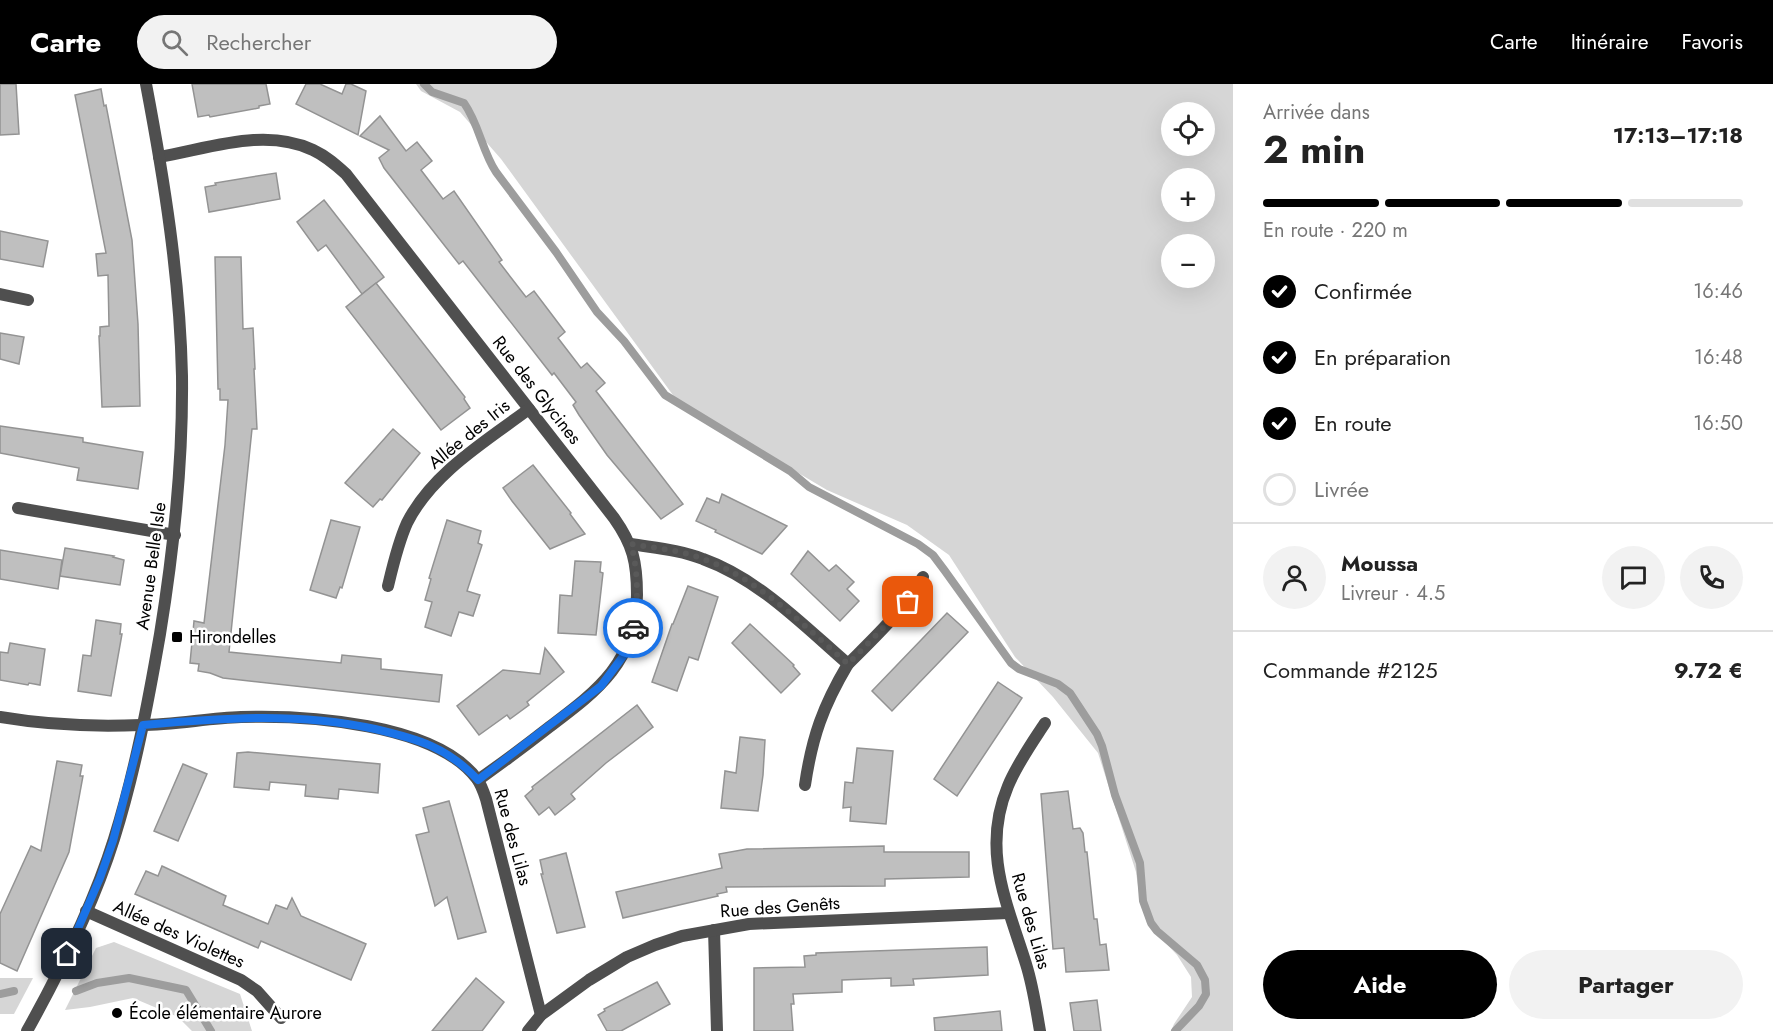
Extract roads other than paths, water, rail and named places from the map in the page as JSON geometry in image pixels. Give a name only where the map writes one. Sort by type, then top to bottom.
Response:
[{"type":"street","name":"Avenue Belle Isle","points":[[27,1031],[50,990],[86,911],[113,841],[143,725],[175,535],[181,457],[182,373],[174,272],[159,157],[146,84]]},
{"type":"street","name":"Rue des Glycines","points":[[159,157],[245,140],[268,140],[290,142],[313,150],[331,160],[346,174],[614,518],[631,544],[636,567],[637,606],[629,644],[617,666],[592,694],[478,780]]},
{"type":"street","points":[[0,294],[28,300]]},
{"type":"street","name":"Allée des Iris","points":[[388,585],[407,523],[419,503],[436,483],[461,460],[529,409]]},
{"type":"street","points":[[18,508],[175,535]]},
{"type":"street","points":[[631,544],[701,558],[726,568],[753,585],[848,664]]},
{"type":"street","points":[[806,785],[815,734],[823,711],[848,664],[902,608],[922,577]]},
{"type":"street","name":"Rue des Lilas","points":[[0,717],[42,724],[143,725],[239,717],[277,717],[352,724],[431,744],[450,754],[465,765],[478,780],[486,800],[541,1015]]},
{"type":"street","name":"Rue des Lilas","points":[[1040,1031],[1027,967],[1008,914],[999,882],[996,860],[1001,808],[1008,787],[1017,767],[1045,723]]},
{"type":"street","name":"Allée des Violettes","points":[[86,911],[241,980],[257,991],[280,1018]]},
{"type":"street","name":"Rue des Genêts","points":[[541,1015],[572,991],[627,957],[673,939],[714,930],[779,922],[1008,914]]},
{"type":"street","points":[[714,930],[717,1031]]},
{"type":"street","points":[[528,1031],[541,1015]]},
{"type":"waterway","points":[[424,84],[432,92],[464,103],[496,172],[556,252],[597,312],[624,341],[665,395],[790,471],[809,487],[918,544],[933,555],[1011,663],[1019,669],[1058,684],[1070,693],[1097,734],[1102,746],[1115,795],[1140,863],[1143,901],[1151,923],[1157,931],[1197,965],[1205,980],[1206,994],[1199,1006],[1175,1031]]},
{"type":"waterway","points":[[76,991],[97,983],[129,978],[186,990],[211,1031]]},
{"type":"waterway","points":[[0,994],[14,991]]},
{"type":"place","name":"Hirondelles","points":[[177,637]]},
{"type":"place","name":"École élémentaire Aurore","points":[[117,1013]]}]
